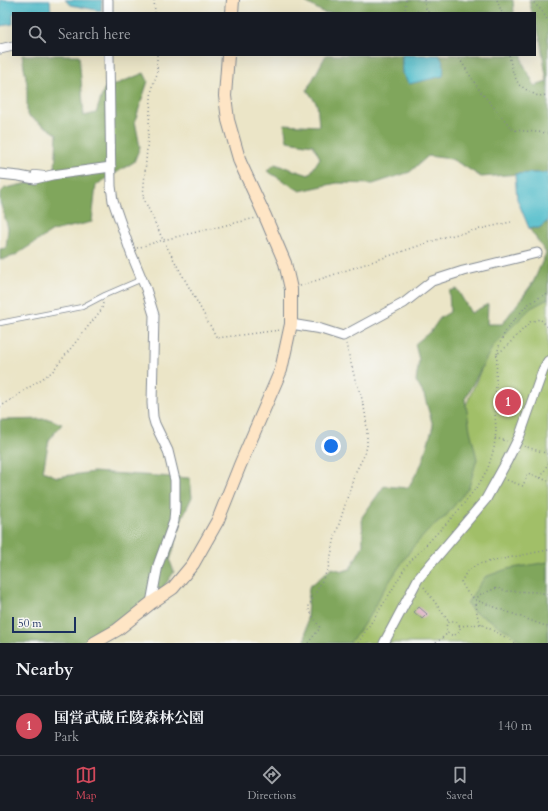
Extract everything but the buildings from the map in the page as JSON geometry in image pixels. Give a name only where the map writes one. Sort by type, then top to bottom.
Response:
[{"type":"street","points":[[108,0],[108,12]]},
{"type":"street","points":[[232,12],[233,0]]},
{"type":"street","points":[[0,49],[12,46]]},
{"type":"street","points":[[108,56],[111,186],[114,201],[131,253],[142,279],[154,315],[153,417],[168,450],[175,480],[174,521],[158,565],[151,603]]},
{"type":"street","points":[[94,643],[117,630],[173,588],[193,564],[218,520],[281,370],[291,326],[291,289],[285,263],[240,162],[228,120],[225,96],[228,56]]},
{"type":"street","points":[[0,174],[35,179],[52,175],[111,167]]},
{"type":"street","points":[[291,326],[320,329],[343,336],[404,303],[432,281],[463,270],[537,253]]},
{"type":"street","points":[[384,643],[418,579],[486,499],[520,435],[543,370],[548,361]]},
{"type":"lane","points":[[34,173],[52,175]]},
{"type":"lane","points":[[0,323],[82,307],[142,279]]},
{"type":"path","points":[[154,0],[155,12]]},
{"type":"path","points":[[405,12],[406,0]]},
{"type":"path","points":[[424,0],[428,12]]},
{"type":"path","points":[[497,0],[502,12]]},
{"type":"path","points":[[531,0],[542,11],[548,21]]},
{"type":"path","points":[[157,56],[157,74],[152,87],[143,197],[163,240],[217,338],[291,326]]},
{"type":"path","points":[[459,56],[480,91],[513,130],[548,133]]},
{"type":"path","points":[[509,56],[513,73],[519,85],[538,96],[548,95]]},
{"type":"path","points":[[131,253],[137,248],[163,240],[265,216]]},
{"type":"path","points":[[291,289],[445,237],[511,222]]},
{"type":"path","points":[[358,643],[406,566],[458,511],[479,484],[488,468],[494,448],[496,431],[495,412],[497,354],[500,342],[506,330],[527,305],[548,294]]},
{"type":"path","points":[[0,408],[52,372],[102,309],[105,295]]},
{"type":"path","points":[[497,354],[506,347],[530,322],[540,320],[548,327]]},
{"type":"path","points":[[308,643],[320,628],[308,608],[328,569],[335,537],[352,480],[365,454],[367,446],[367,429],[361,395],[343,336]]},
{"type":"path","points":[[541,478],[548,463]]},
{"type":"path","points":[[498,477],[523,486],[528,473],[548,481]]},
{"type":"path","points":[[548,550],[478,564],[467,571],[461,582],[467,592],[476,600],[548,627]]},
{"type":"path","points":[[418,579],[450,622],[455,622],[459,626],[482,624],[516,643]]},
{"type":"path","points":[[482,624],[478,615],[476,600],[479,595],[497,588],[507,592],[538,592],[548,594]]},
{"type":"path","points":[[448,633],[446,627],[450,622]]},
{"type":"path","points":[[436,643],[448,633],[456,634],[459,626]]},
{"type":"green space","points":[[302,0],[513,0],[514,12],[322,12]]},
{"type":"green space","points":[[529,0],[548,0],[548,173],[481,177],[451,159],[428,156],[410,172],[373,184],[337,183],[300,191],[267,171],[275,164],[309,175],[320,158],[313,145],[287,141],[284,124],[319,126],[317,104],[307,90],[325,56],[402,56],[402,73],[441,58],[440,56],[522,56],[523,63],[535,86],[547,82],[540,39],[536,25],[536,12],[532,12]]},
{"type":"green space","points":[[22,56],[79,56],[84,116],[96,113],[104,89],[144,73],[148,81],[135,121],[140,147],[134,162],[96,185],[92,222],[53,231],[14,256],[0,260],[0,249],[6,248],[8,228],[0,202],[0,193],[5,188],[39,181],[55,170],[57,134],[27,115],[27,84]]},
{"type":"green space","points":[[548,221],[548,299],[531,308],[493,346],[465,399],[477,459],[469,487],[445,517],[430,529],[412,548],[381,594],[374,609],[349,643],[305,643],[309,587],[332,568],[343,571],[350,569],[363,545],[362,517],[384,486],[408,488],[422,463],[433,426],[424,395],[416,381],[419,360],[415,344],[431,331],[440,318],[450,312],[449,291],[457,289],[471,313],[488,304],[487,324],[502,324],[532,285],[546,253],[529,228],[539,228]]},
{"type":"green space","points":[[548,261],[548,643],[313,643],[439,469],[496,334]]},
{"type":"green space","points":[[49,419],[62,424],[49,440],[43,471],[57,477],[93,472],[190,478],[192,497],[182,518],[170,561],[174,572],[145,614],[117,630],[76,643],[0,643],[0,420]]},
{"type":"green space","points":[[548,562],[548,643],[523,643],[510,632],[472,611],[467,603],[485,577],[507,569]]},
{"type":"water","points":[[0,0],[50,0],[51,12],[12,12],[12,24],[0,26]]},
{"type":"water","points":[[65,0],[102,0],[101,11],[71,5]]},
{"type":"water","points":[[402,56],[440,56],[444,70],[443,76],[409,84],[402,73]]},
{"type":"water","points":[[548,173],[548,221],[539,228],[529,228],[517,199],[515,174]]},
{"type":"place","name":"国営武蔵丘陵森林公園","points":[[508,402]]}]
